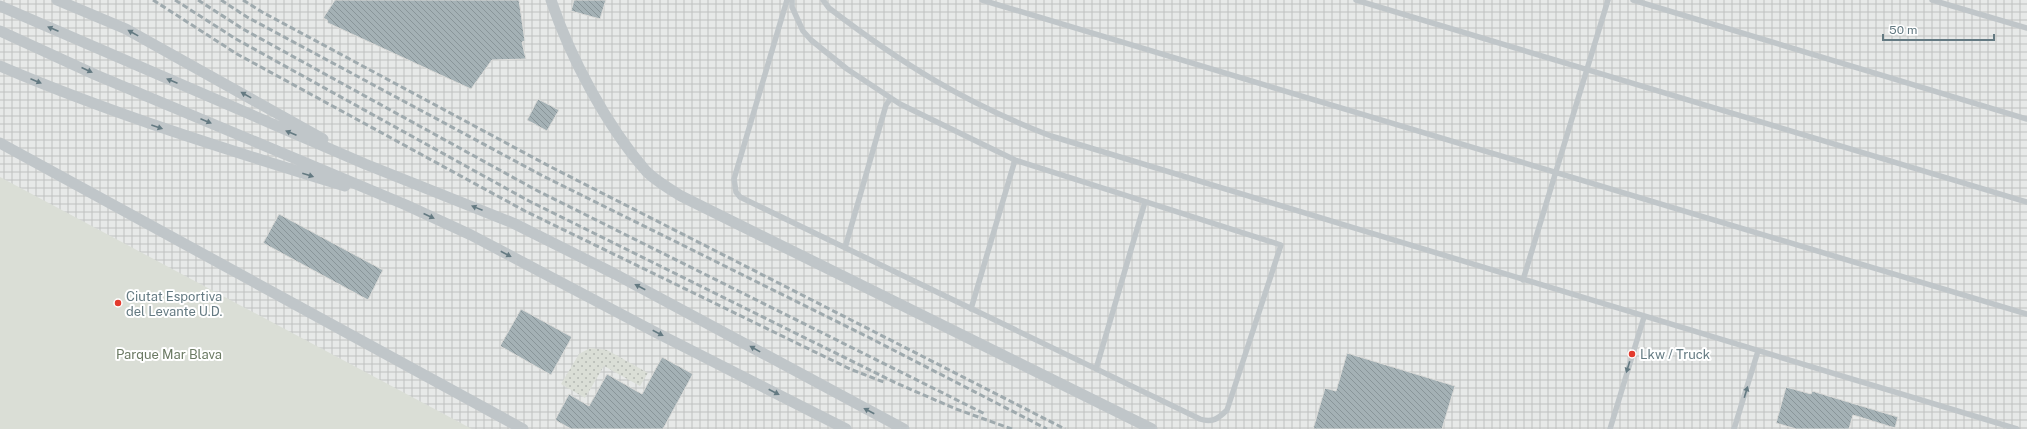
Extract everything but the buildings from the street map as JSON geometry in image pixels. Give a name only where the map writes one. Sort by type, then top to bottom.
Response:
[{"type":"street","points":[[57,0],[126,29],[251,98],[365,164]]},
{"type":"street","points":[[551,0],[574,56],[594,95],[625,144],[647,171],[661,184],[681,196],[1152,429]]},
{"type":"street","points":[[0,6],[365,164],[513,223],[615,274],[904,429]]},
{"type":"street","points":[[0,31],[96,75],[406,205],[471,235],[647,328],[846,429]]},
{"type":"street","points":[[0,66],[53,89],[171,132],[406,205]]},
{"type":"street","points":[[0,142],[523,429]]},
{"type":"lane","points":[[787,0],[734,179],[734,185],[740,197],[1200,419],[1208,421],[1218,419],[1227,410],[1281,245],[1015,160],[891,98],[847,69],[811,40],[803,31],[797,19],[792,0]]},
{"type":"lane","points":[[823,0],[829,8],[909,66],[963,98],[1021,125],[1081,146],[2017,429]]},
{"type":"lane","points":[[982,0],[2027,314]]},
{"type":"lane","points":[[1356,0],[1587,68],[2027,202]]},
{"type":"lane","points":[[1524,280],[1608,0]]},
{"type":"lane","points":[[1633,0],[2027,119]]},
{"type":"lane","points":[[1932,0],[2027,28]]},
{"type":"lane","points":[[845,248],[886,105],[891,98]]},
{"type":"lane","points":[[971,308],[1015,160]]},
{"type":"lane","points":[[1096,369],[1145,202]]},
{"type":"lane","points":[[1610,429],[1644,317]]},
{"type":"lane","points":[[1734,429],[1758,351]]},
{"type":"shaded area","points":[[0,0],[2027,0],[2027,429],[458,429],[0,179]]},
{"type":"green space","name":"Ciutat Esportiva del Levante U.D.","points":[[0,177],[472,429],[0,429]]},
{"type":"green space","points":[[590,348],[607,350],[648,373],[640,386],[604,366],[585,398],[561,384],[579,354]]},
{"type":"railway","points":[[153,0],[237,54],[525,211],[850,369],[886,383]]},
{"type":"railway","points":[[175,0],[236,39],[529,201],[896,383],[956,409],[1012,429]]},
{"type":"railway","points":[[198,0],[243,29],[536,190],[985,414]]},
{"type":"railway","points":[[221,0],[247,17],[543,176],[868,337],[1047,429]]},
{"type":"railway","points":[[243,0],[262,12],[549,166],[1065,429]]},
{"type":"place","name":"Ciutat Esportiva del Levante U.D.","points":[[118,303]]},
{"type":"place","name":"Lkw / Truck","points":[[1632,354]]},
{"type":"park label","name":"Parque Mar Blava","points":[[169,354]]}]
